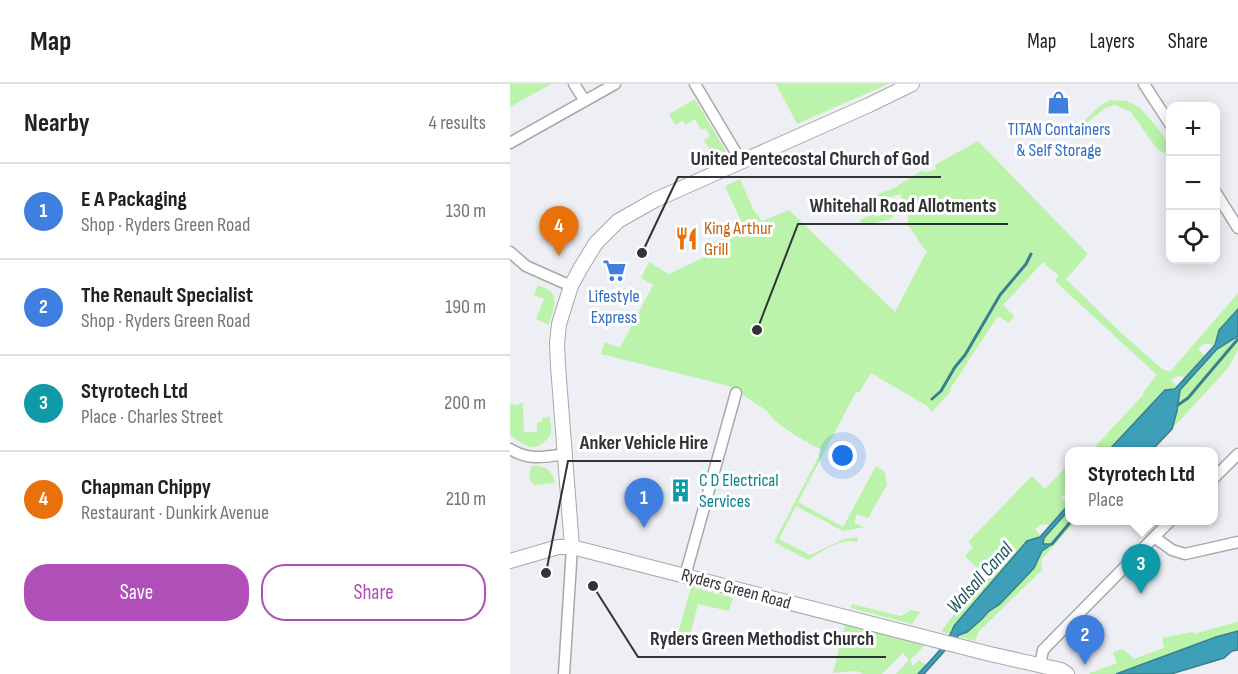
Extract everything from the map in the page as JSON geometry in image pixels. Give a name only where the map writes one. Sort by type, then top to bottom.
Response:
[{"type":"main road","points":[[510,561],[558,547],[572,547],[557,344],[561,318],[572,286],[596,243],[618,221],[655,200],[912,84]]},
{"type":"main road","name":"Ryders Green Road","points":[[572,547],[1040,665]]},
{"type":"main road","points":[[1040,665],[1061,670],[1067,674]]},
{"type":"street","points":[[574,84],[585,101]]},
{"type":"street","points":[[510,143],[615,84]]},
{"type":"street","points":[[695,84],[741,161]]},
{"type":"street","points":[[1144,84],[1166,118]]},
{"type":"street","points":[[1220,201],[1238,228]]},
{"type":"street","points":[[510,252],[526,266],[572,286]]},
{"type":"street","points":[[685,576],[736,393]]},
{"type":"street","points":[[510,448],[528,457],[565,454]]},
{"type":"street","points":[[1218,474],[1238,454]]},
{"type":"street","points":[[1040,665],[1043,650],[1166,525]]},
{"type":"street","points":[[1154,537],[1172,550],[1185,554],[1238,542]]},
{"type":"street","points":[[564,674],[572,547]]},
{"type":"green space","points":[[510,84],[551,84],[510,107]]},
{"type":"green space","points":[[776,84],[888,84],[797,124]]},
{"type":"green space","points":[[695,99],[728,155],[706,166],[704,163],[709,159],[711,152],[704,140],[710,136],[705,128],[701,130],[695,119],[685,125],[683,121],[675,125],[669,114]]},
{"type":"green space","points":[[1111,100],[1126,101],[1139,107],[1166,140],[1166,154],[1157,149],[1131,112],[1115,105],[1105,108],[1070,137],[1094,111]]},
{"type":"green space","points":[[978,141],[1088,254],[1066,279],[1162,369],[1170,372],[1238,293],[1238,309],[1219,330],[1215,345],[1205,344],[1198,349],[1205,356],[1185,377],[1178,376],[1171,380],[1177,386],[1175,389],[1165,390],[1112,447],[1095,447],[1144,394],[1143,392],[1157,375],[1055,281],[1059,276],[1043,262],[1003,305],[1014,316],[1009,323],[998,316],[950,389],[951,391],[932,412],[927,406],[871,373],[859,393],[856,392],[798,502],[843,527],[876,466],[885,472],[887,485],[868,518],[857,514],[854,523],[864,527],[843,531],[796,506],[779,539],[810,555],[844,539],[858,537],[857,542],[838,543],[808,560],[774,542],[822,450],[784,428],[766,410],[729,386],[601,354],[605,342],[620,348],[653,285],[641,278],[649,262],[669,274],[709,255],[707,245],[745,230],[725,186],[740,179],[753,209],[762,221],[789,210],[895,312],[927,251],[905,224],[909,220],[906,213],[903,214],[902,211],[888,220],[862,225],[860,220],[875,214],[876,217],[905,206],[900,194],[884,199],[886,203],[858,214],[853,204],[894,188],[921,171],[936,169],[935,165]]},
{"type":"green space","points":[[538,285],[549,290],[554,296],[549,325],[536,319],[544,299],[534,295]]},
{"type":"green space","points":[[1238,336],[1238,350],[1228,368],[1172,429],[1180,390],[1217,349]]},
{"type":"green space","points":[[523,403],[524,432],[537,432],[537,422],[542,422],[542,418],[550,417],[551,434],[541,445],[527,446],[510,435],[510,404],[519,405]]},
{"type":"green space","points":[[531,466],[547,469],[552,474],[555,483],[534,485],[529,479]]},
{"type":"green space","points":[[1065,470],[1065,494],[1061,498],[1065,502],[1065,509],[1050,526],[1042,525],[1035,529],[1041,536],[1027,541],[954,626],[951,634],[942,632],[971,593],[966,588],[981,572],[965,556],[973,547],[968,542],[1032,476],[1045,489]]},
{"type":"green space","points":[[1065,514],[1065,525],[1072,525],[1041,560],[1042,570],[979,631],[975,641],[958,636],[967,632],[1000,604],[1034,568],[1042,551],[1051,545],[1043,544],[1044,538]]},
{"type":"green space","points":[[691,587],[733,598],[729,611],[698,604],[689,639],[677,637]]},
{"type":"green space","points":[[852,604],[900,616],[910,610],[920,612],[912,624],[851,608]]},
{"type":"green space","points":[[1238,622],[1238,631],[1116,674],[1090,674],[1117,663],[1113,652],[1123,649],[1134,659],[1164,648],[1162,638],[1193,632],[1193,634]]},
{"type":"green space","points":[[845,625],[923,642],[924,646],[910,660],[913,666],[919,660],[926,665],[918,674],[896,674],[909,660],[903,653],[882,674],[863,674],[857,671],[833,673]]},
{"type":"water","points":[[1238,309],[1238,336],[1217,349],[1180,390],[1172,429],[1155,447],[1112,447],[1165,390],[1175,389],[1215,345],[1219,330]]},
{"type":"water","points":[[1065,509],[1065,514],[1044,538],[1043,544],[1052,544],[1042,551],[1034,568],[1000,604],[967,632],[959,635],[924,674],[918,674],[943,646],[954,626],[1027,541],[1040,537]]},
{"type":"water","points":[[1238,631],[1238,650],[1232,651],[1224,658],[1171,674],[1116,674],[1216,637]]},
{"type":"waterway","points":[[932,399],[941,391],[1000,295],[1026,264],[1031,254]]},
{"type":"waterway","points":[[1178,405],[1188,398],[1238,339]]},
{"type":"waterway","points":[[1052,544],[1068,525]]},
{"type":"place","name":"TITAN Containers & Self Storage","points":[[1059,103]]},
{"type":"place","name":"King Arthur Grill","points":[[686,238]]},
{"type":"place","name":"United Pentecostal Church of God","points":[[642,253]]},
{"type":"place","name":"Chapman Chippy","points":[[559,256]]},
{"type":"place","name":"Lifestyle Express","points":[[614,270]]},
{"type":"place","name":"Whitehall Road Allotments","points":[[757,330]]},
{"type":"place","name":"C D Electrical Services","points":[[681,490]]},
{"type":"place","name":"E A Packaging","points":[[644,528]]},
{"type":"place","name":"Anker Vehicle Hire","points":[[546,573]]},
{"type":"place","name":"Ryders Green Methodist Church","points":[[593,586]]},
{"type":"place","name":"Styrotech Ltd","points":[[1141,594]]},
{"type":"place","name":"The Renault Specialist","points":[[1085,665]]},
{"type":"water label","name":"Walsall Canal","points":[[980,578]]}]
